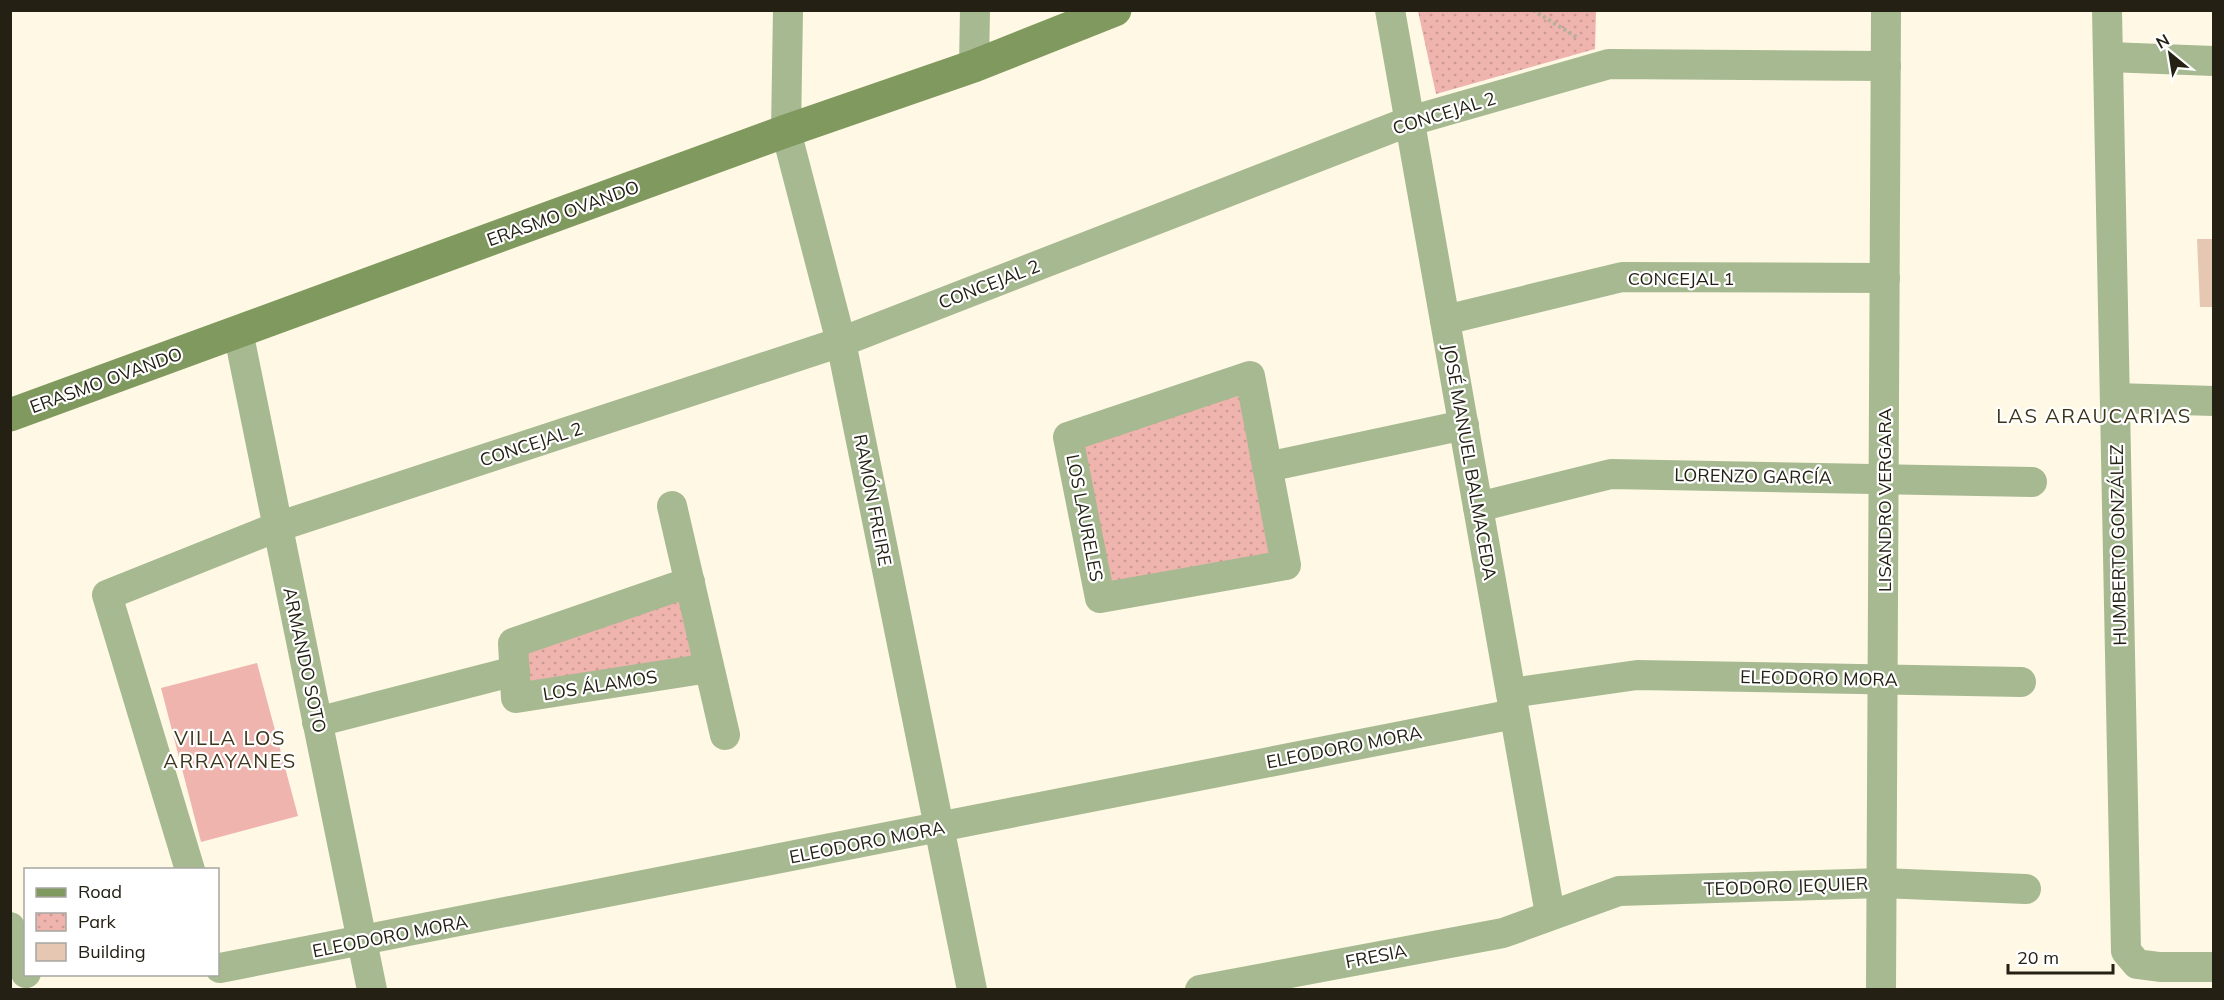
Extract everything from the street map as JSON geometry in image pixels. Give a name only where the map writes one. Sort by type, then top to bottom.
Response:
[{"type":"street","name":"RAMÓN FREIRE","points":[[788,10],[786,131],[840,342],[972,990]]},
{"type":"street","points":[[974,66],[975,10]]},
{"type":"street","name":"ERASMO OVANDO","points":[[10,415],[786,131],[974,66],[1115,10]]},
{"type":"street","name":"JOSÉ MANUEL BALMACEDA","points":[[1390,10],[1550,914]]},
{"type":"street","name":"LISANDRO VERGARA","points":[[1881,990],[1886,10]]},
{"type":"street","name":"HUMBERTO GONZÁLEZ","points":[[2107,10],[2126,951],[2137,964],[2160,967],[2214,967]]},
{"type":"street","points":[[2108,57],[2214,61]]},
{"type":"street","name":"CONCEJAL 2","points":[[189,868],[108,594],[277,527],[840,342],[1410,122],[1609,64],[1886,66]]},
{"type":"street","name":"CONCEJAL 1","points":[[1445,320],[1622,277],[1885,279]]},
{"type":"street","name":"ARMANDO SOTO","points":[[238,331],[372,990]]},
{"type":"street","name":"LOS LAURELES","points":[[1250,375],[1267,467],[1286,565],[1100,598],[1068,437],[1250,375]]},
{"type":"street","points":[[2115,398],[2214,401]]},
{"type":"street","points":[[1267,467],[1464,425]]},
{"type":"street","name":"LORENZO GARCÍA","points":[[1478,507],[1611,474],[2032,482]]},
{"type":"street","points":[[672,506],[725,735]]},
{"type":"street","name":"LOS ÁLAMOS","points":[[690,582],[513,643],[516,698],[709,668]]},
{"type":"street","points":[[317,722],[515,671]]},
{"type":"street","name":"ELEODORO MORA","points":[[219,973],[362,942],[939,828],[1637,675],[2022,682]]},
{"type":"street","name":"TEODORO JEQUIER","points":[[1550,914],[1618,891],[1882,883],[2026,889]]},
{"type":"street","name":"FRESIA","points":[[1200,990],[1503,933],[1550,914]]},
{"type":"street","points":[[10,927],[24,971]]},
{"type":"path","points":[[1533,10],[1586,43]]},
{"type":"green space","points":[[1418,11],[1596,11],[1595,49],[1436,94]]},
{"type":"green space","points":[[1249,378],[1283,563],[1102,597],[1071,439]]},
{"type":"green space","points":[[689,583],[708,667],[517,696],[514,644]]},
{"type":"green space","points":[[257,663],[298,816],[201,842],[161,688]]},
{"type":"building","points":[[2197,239],[2214,239],[2214,307],[2200,307]]},
{"type":"district","name":"LAS ARAUCARIAS","points":[[2094,415]]},
{"type":"district","name":"VILLA LOS ARRAYANES","points":[[230,748]]}]
